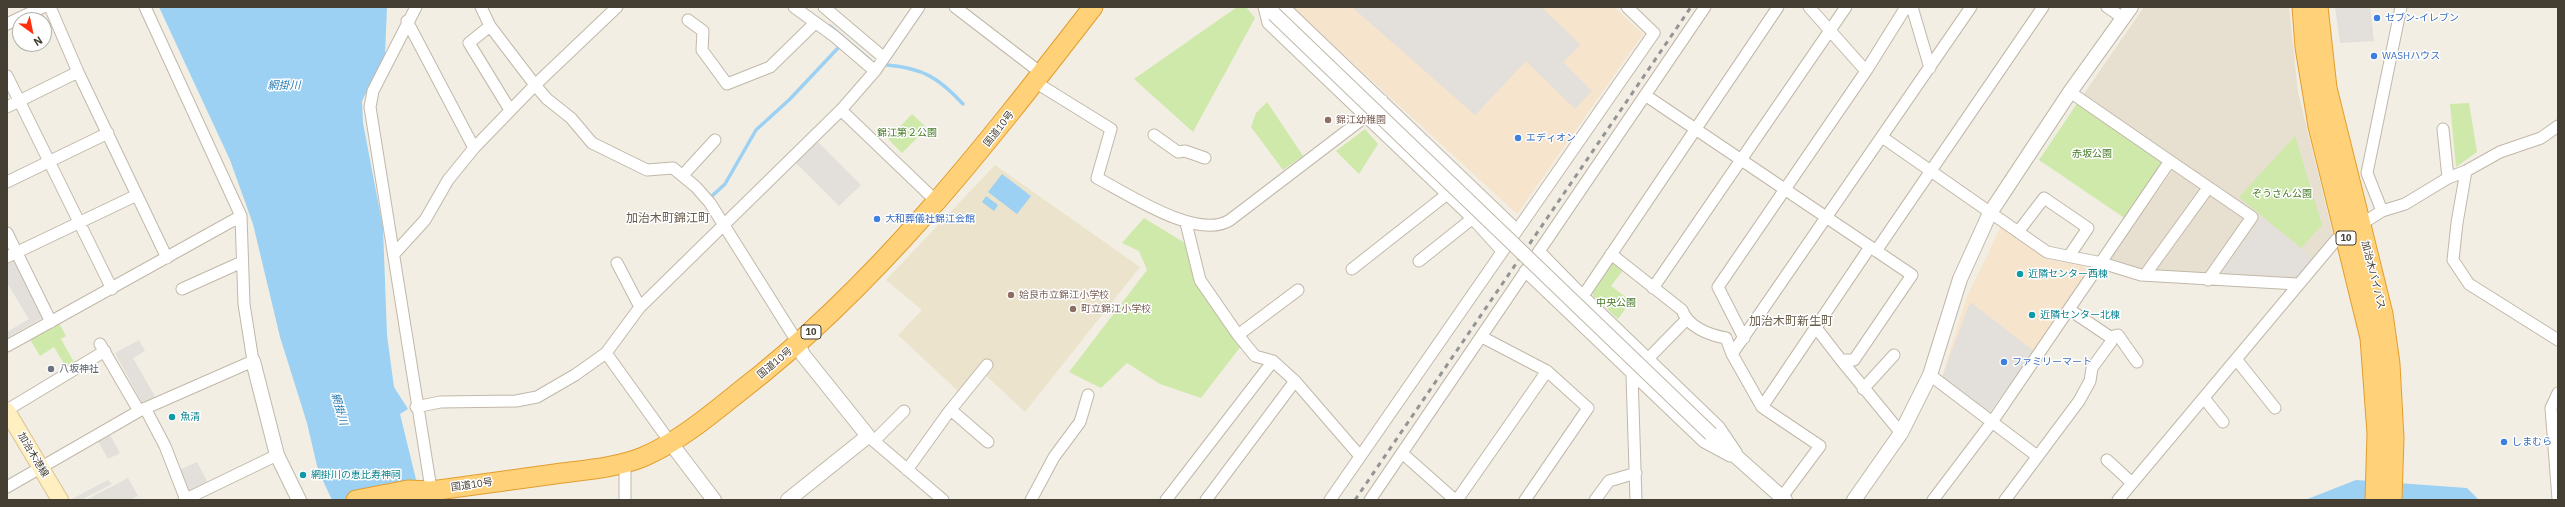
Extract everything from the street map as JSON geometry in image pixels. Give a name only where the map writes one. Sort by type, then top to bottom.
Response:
[{"type":"highway","name":"国道10号","points":[[356,500],[401,491],[429,493],[602,468],[641,458],[670,442],[739,392],[798,343],[855,289],[982,150],[1093,7]]},
{"type":"highway","name":"加治木バイパス","points":[[2302,7],[2305,47],[2318,126],[2383,314],[2390,364],[2386,471],[2392,500]]},
{"type":"highway","name":"加治木バイパス","points":[[2318,7],[2327,88],[2353,230]]},
{"type":"highway","name":"加治木バイパス","points":[[2375,500],[2386,471]]},
{"type":"main road","name":"加治木港線","points":[[7,410],[60,500]]},
{"type":"street","points":[[7,24],[43,7]]},
{"type":"street","points":[[50,7],[78,72],[167,258]]},
{"type":"street","points":[[145,7],[241,216],[244,304],[253,361],[277,455],[299,500]]},
{"type":"street","points":[[416,7],[373,91],[370,107],[394,254],[429,493]]},
{"type":"street","points":[[481,7],[490,26],[535,85],[547,99],[571,118],[592,142],[646,170],[673,168],[683,175],[710,203],[798,343],[803,355],[871,439],[943,500]]},
{"type":"street","points":[[394,254],[425,220],[448,180],[474,148],[535,85],[617,7]]},
{"type":"street","points":[[794,7],[814,24],[834,36],[875,71]]},
{"type":"street","points":[[416,407],[440,402],[516,401],[537,398],[575,375],[606,353],[640,306],[841,110],[875,71],[883,57],[919,7]]},
{"type":"street","points":[[954,7],[1038,78],[1111,129],[1098,178],[1186,223],[1222,225],[1365,117],[1382,100]]},
{"type":"street","points":[[1330,500],[1359,455],[1654,33],[1626,7]]},
{"type":"street","points":[[1370,500],[1482,338],[1525,271],[1705,7]]},
{"type":"street","points":[[1569,312],[1583,296],[1778,7]]},
{"type":"street","points":[[1809,7],[1866,71]]},
{"type":"street","points":[[1653,288],[1846,7]]},
{"type":"street","points":[[1744,338],[1718,287],[1784,188],[1866,71],[1906,7]]},
{"type":"street","points":[[1912,7],[1930,68]]},
{"type":"street","points":[[1732,354],[1971,7]]},
{"type":"street","points":[[1762,407],[1873,249],[1931,170],[2043,7]]},
{"type":"street","points":[[2382,211],[2367,173],[2401,7]]},
{"type":"street","points":[[1854,500],[1901,433],[1930,375],[1960,279],[1990,213],[2070,92],[2127,13],[2110,8]]},
{"type":"street","points":[[831,9],[883,57]]},
{"type":"street","points":[[1272,9],[1382,100],[1517,230]]},
{"type":"street","points":[[1272,9],[1268,23],[1473,220],[1502,251]]},
{"type":"street","points":[[1272,9],[1711,434],[1783,499],[1820,446],[1762,407],[1732,354],[1726,338],[1713,336],[1686,320],[1682,310],[1611,254]]},
{"type":"street","points":[[688,20],[703,31],[702,50],[727,84],[770,67],[814,24]]},
{"type":"street","points":[[408,21],[474,148]]},
{"type":"street","points":[[490,26],[469,43],[510,110]]},
{"type":"street","points":[[7,107],[78,72]]},
{"type":"street","points":[[7,76],[48,163],[112,289]]},
{"type":"street","points":[[2070,92],[2252,217],[2208,280]]},
{"type":"street","points":[[1645,95],[1912,275],[1854,360],[1841,360]]},
{"type":"street","points":[[841,110],[936,201]]},
{"type":"street","points":[[2118,500],[2297,284],[2336,240],[2382,211],[2405,204],[2448,178],[2466,171],[2500,152],[2541,138],[2558,126]]},
{"type":"street","points":[[2443,129],[2448,178]]},
{"type":"street","points":[[7,182],[108,133]]},
{"type":"street","points":[[1154,135],[1178,152],[1185,151],[1205,158]]},
{"type":"street","points":[[1882,137],[2047,252],[2102,263],[2144,275],[2208,280],[2297,284]]},
{"type":"street","points":[[683,175],[715,140]]},
{"type":"street","points":[[1933,500],[1992,422],[2070,310],[2170,161]]},
{"type":"street","points":[[2466,171],[2458,210],[2453,260],[2469,284],[2558,340]]},
{"type":"street","points":[[2144,275],[2208,188]]},
{"type":"street","points":[[11,255],[137,195]]},
{"type":"street","points":[[1352,269],[1446,195]]},
{"type":"street","points":[[2018,232],[2044,198],[2088,228],[2069,256]]},
{"type":"street","points":[[1419,261],[1473,220],[1490,203]]},
{"type":"street","points":[[7,346],[241,216]]},
{"type":"street","points":[[1186,223],[1196,254],[1200,280],[1238,335],[1255,356],[1273,361],[1294,381],[1359,455]]},
{"type":"street","points":[[7,233],[11,255],[50,322]]},
{"type":"street","points":[[1539,251],[1583,296],[1719,427],[1743,462]]},
{"type":"street","points":[[182,289],[242,262]]},
{"type":"street","points":[[617,263],[640,306]]},
{"type":"street","points":[[1525,271],[1569,312],[1632,375],[1704,442],[1743,462]]},
{"type":"street","points":[[1238,335],[1298,290]]},
{"type":"street","points":[[2070,310],[2110,337],[2118,336],[2137,362]]},
{"type":"street","points":[[1636,500],[1632,375],[1686,320]]},
{"type":"street","points":[[1817,328],[1863,389],[1901,433]]},
{"type":"street","points":[[2005,500],[2079,401],[2090,381],[2092,368],[2111,342],[2110,337]]},
{"type":"street","points":[[1482,338],[1547,371],[1588,408],[1525,500]]},
{"type":"street","points":[[7,410],[102,348],[165,446],[185,500],[277,455]]},
{"type":"street","points":[[606,353],[714,500]]},
{"type":"street","points":[[1863,389],[1894,355]]},
{"type":"street","points":[[2236,359],[2276,408]]},
{"type":"street","points":[[7,487],[142,410],[253,361]]},
{"type":"street","points":[[1166,500],[1273,361]]},
{"type":"street","points":[[907,470],[951,410],[987,365]]},
{"type":"street","points":[[1402,453],[1456,500],[1547,371]]},
{"type":"street","points":[[1930,375],[2037,456]]},
{"type":"street","points":[[1206,500],[1294,381]]},
{"type":"street","points":[[2558,393],[2551,408],[2558,499]]},
{"type":"street","points":[[1031,500],[1054,457],[1080,422],[1088,395]]},
{"type":"street","points":[[2204,398],[2223,422]]},
{"type":"street","points":[[951,410],[988,442]]},
{"type":"street","points":[[788,500],[871,439],[904,412]]},
{"type":"street","points":[[2107,460],[2132,483]]},
{"type":"street","points":[[625,462],[625,500]]},
{"type":"street","points":[[1595,500],[1609,481],[1636,473]]},
{"type":"shaded area","points":[[1292,7],[1614,7],[1643,34],[1517,214]]},
{"type":"shaded area","points":[[1352,7],[1541,7],[1581,45],[1563,62],[1592,91],[1575,109],[1526,61],[1475,115]]},
{"type":"shaded area","points":[[2144,7],[2289,7],[2298,92],[2333,234],[2297,281],[2144,272],[2114,262],[2111,257],[2180,160],[2083,95]]},
{"type":"shaded area","points":[[2335,7],[2370,7],[2374,41],[2340,43]]},
{"type":"shaded area","points":[[816,140],[861,185],[839,206],[794,161]]},
{"type":"shaded area","name":"姶良市立錦江小学校","points":[[995,165],[1140,267],[1025,412],[980,370],[960,393],[898,335],[922,310],[886,280]]},
{"type":"shaded area","points":[[2261,217],[2316,261],[2302,277],[2222,273]]},
{"type":"shaded area","points":[[2001,226],[2047,259],[2084,266],[2088,274],[1989,413],[1942,377],[1966,299]]},
{"type":"shaded area","points":[[14,259],[44,313],[42,318],[7,338],[7,332],[29,319],[7,283],[7,264]]},
{"type":"shaded area","points":[[1970,302],[2034,351],[1989,413],[1942,377]]},
{"type":"shaded area","points":[[139,340],[145,351],[133,358],[156,398],[143,405],[115,353]]},
{"type":"shaded area","points":[[110,435],[120,453],[108,459],[98,441]]},
{"type":"shaded area","points":[[197,462],[208,483],[190,492],[179,470]]},
{"type":"shaded area","points":[[128,478],[138,496],[130,500],[86,500]]},
{"type":"shaded area","points":[[108,480],[112,484],[81,500],[70,500]]},
{"type":"green space","points":[[1237,7],[1246,7],[1255,18],[1193,132],[1134,79]]},
{"type":"green space","points":[[1267,102],[1303,156],[1283,170],[1251,127],[1256,113]]},
{"type":"green space","name":"赤坂公園","points":[[2078,102],[2161,161],[2162,167],[2126,219],[2039,160]]},
{"type":"green space","points":[[2469,103],[2477,152],[2456,167],[2450,104]]},
{"type":"green space","name":"錦江第２公園","points":[[912,114],[927,128],[902,153],[888,139]]},
{"type":"green space","points":[[1365,129],[1378,144],[1359,174],[1336,151]]},
{"type":"green space","name":"ぞうさん公園","points":[[2295,136],[2322,225],[2301,248],[2239,197]]},
{"type":"green space","points":[[1144,218],[1193,248],[1194,279],[1241,346],[1201,398],[1160,384],[1127,363],[1101,388],[1069,372],[1147,270],[1139,251],[1122,243]]},
{"type":"green space","name":"中央公園","points":[[1617,263],[1624,269],[1611,286],[1631,301],[1618,319],[1593,296],[1593,289],[1609,265]]},
{"type":"green space","points":[[58,321],[66,336],[61,339],[74,362],[66,367],[54,347],[40,356],[29,338]]},
{"type":"water","name":"網掛川","points":[[159,7],[387,7],[385,55],[362,101],[363,123],[383,228],[387,335],[394,387],[408,409],[400,414],[421,500],[332,500],[318,470],[307,423],[280,337],[253,224],[230,160]]},
{"type":"water","points":[[1002,174],[1031,196],[1017,214],[988,192]]},
{"type":"water","points":[[986,196],[998,205],[994,211],[982,202]]},
{"type":"water","points":[[2356,480],[2467,488],[2479,500],[2305,500]]},
{"type":"waterway","points":[[830,26],[870,60]]},
{"type":"waterway","points":[[712,196],[725,184],[756,130],[790,99],[838,48]]},
{"type":"waterway","points":[[887,65],[900,66],[930,76],[946,87],[963,104]]},
{"type":"railway","points":[[1355,500],[1691,7]]},
{"type":"place","name":"セブン-イレブン","points":[[2377,18]]},
{"type":"place","name":"WASHハウス","points":[[2374,56]]},
{"type":"place","name":"錦江幼稚園","points":[[1328,120]]},
{"type":"place","name":"エディオン","points":[[1518,138]]},
{"type":"place","name":"大和葬儀社錦江会館","points":[[877,219]]},
{"type":"place","name":"近隣センター西棟","points":[[2020,274]]},
{"type":"place","name":"姶良市立錦江小学校","points":[[1011,295]]},
{"type":"place","name":"町立錦江小学校","points":[[1073,309]]},
{"type":"place","name":"近隣センター北棟","points":[[2032,315]]},
{"type":"place","name":"ファミリーマート","points":[[2004,362]]},
{"type":"place","name":"八坂神社","points":[[51,369]]},
{"type":"place","name":"魚清","points":[[172,417]]},
{"type":"place","name":"しまむら","points":[[2504,442]]},
{"type":"place","name":"網掛川の恵比寿神祠","points":[[303,475]]},
{"type":"district","name":"加治木町錦江町","points":[[668,219]]},
{"type":"district","name":"加治木町新生町","points":[[1791,322]]}]
